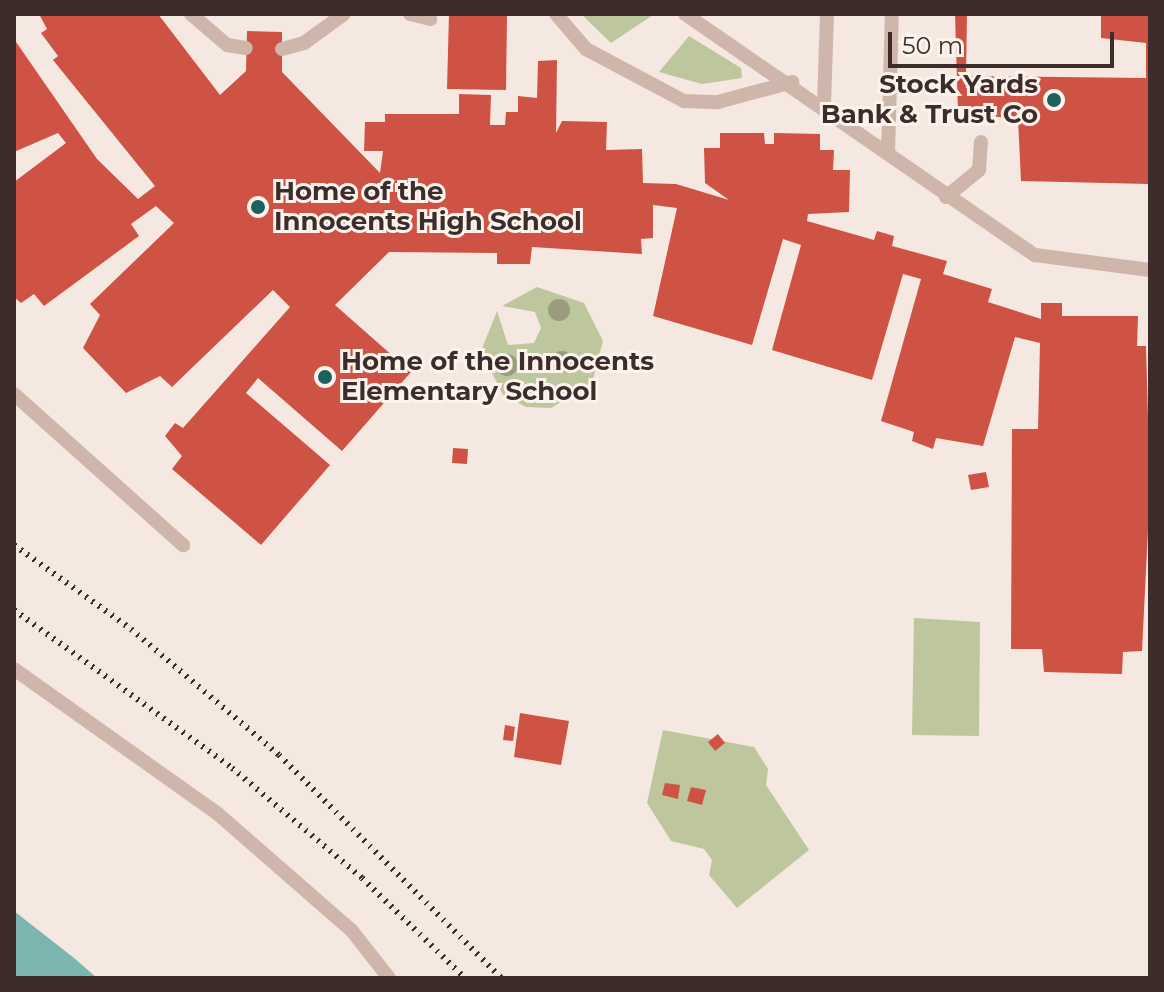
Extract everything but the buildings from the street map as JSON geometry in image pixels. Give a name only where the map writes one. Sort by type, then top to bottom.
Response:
[{"type":"lane","points":[[191,14],[227,45],[246,48]]},
{"type":"lane","points":[[282,49],[304,43],[344,14]]},
{"type":"lane","points":[[410,14],[430,19]]},
{"type":"lane","points":[[556,14],[586,49],[684,101],[718,102],[792,82]]},
{"type":"lane","points":[[685,14],[792,82],[946,197],[1035,255],[1150,270]]},
{"type":"lane","points":[[824,105],[827,14]]},
{"type":"lane","points":[[888,153],[892,14]]},
{"type":"lane","points":[[946,197],[979,170],[981,142]]},
{"type":"lane","points":[[14,394],[183,545]]},
{"type":"lane","points":[[14,669],[218,814],[352,931],[389,978]]},
{"type":"green space","points":[[581,14],[652,14],[653,15],[611,43]]},
{"type":"green space","points":[[689,36],[741,68],[742,78],[702,84],[659,72]]},
{"type":"green space","points":[[537,287],[584,303],[603,341],[592,383],[551,408],[526,407],[503,395],[481,351],[497,311],[508,345],[534,343],[541,328],[535,312],[502,306]]},
{"type":"green space","points":[[914,618],[980,622],[979,736],[912,735]]},
{"type":"green space","points":[[663,730],[754,747],[768,769],[766,785],[809,850],[737,908],[709,875],[712,860],[704,849],[671,841],[647,803]]},
{"type":"water","points":[[14,911],[74,958],[97,978],[14,978]]},
{"type":"railway","points":[[14,545],[131,629],[279,755],[501,978]]},
{"type":"railway","points":[[14,610],[232,768],[362,878],[465,978]]},
{"type":"place","name":"Stock Yards Bank & Trust Co","points":[[1054,100]]},
{"type":"place","name":"Home of the Innocents High School","points":[[258,207]]},
{"type":"place","name":"Home of the Innocents Elementary School","points":[[325,377]]}]
